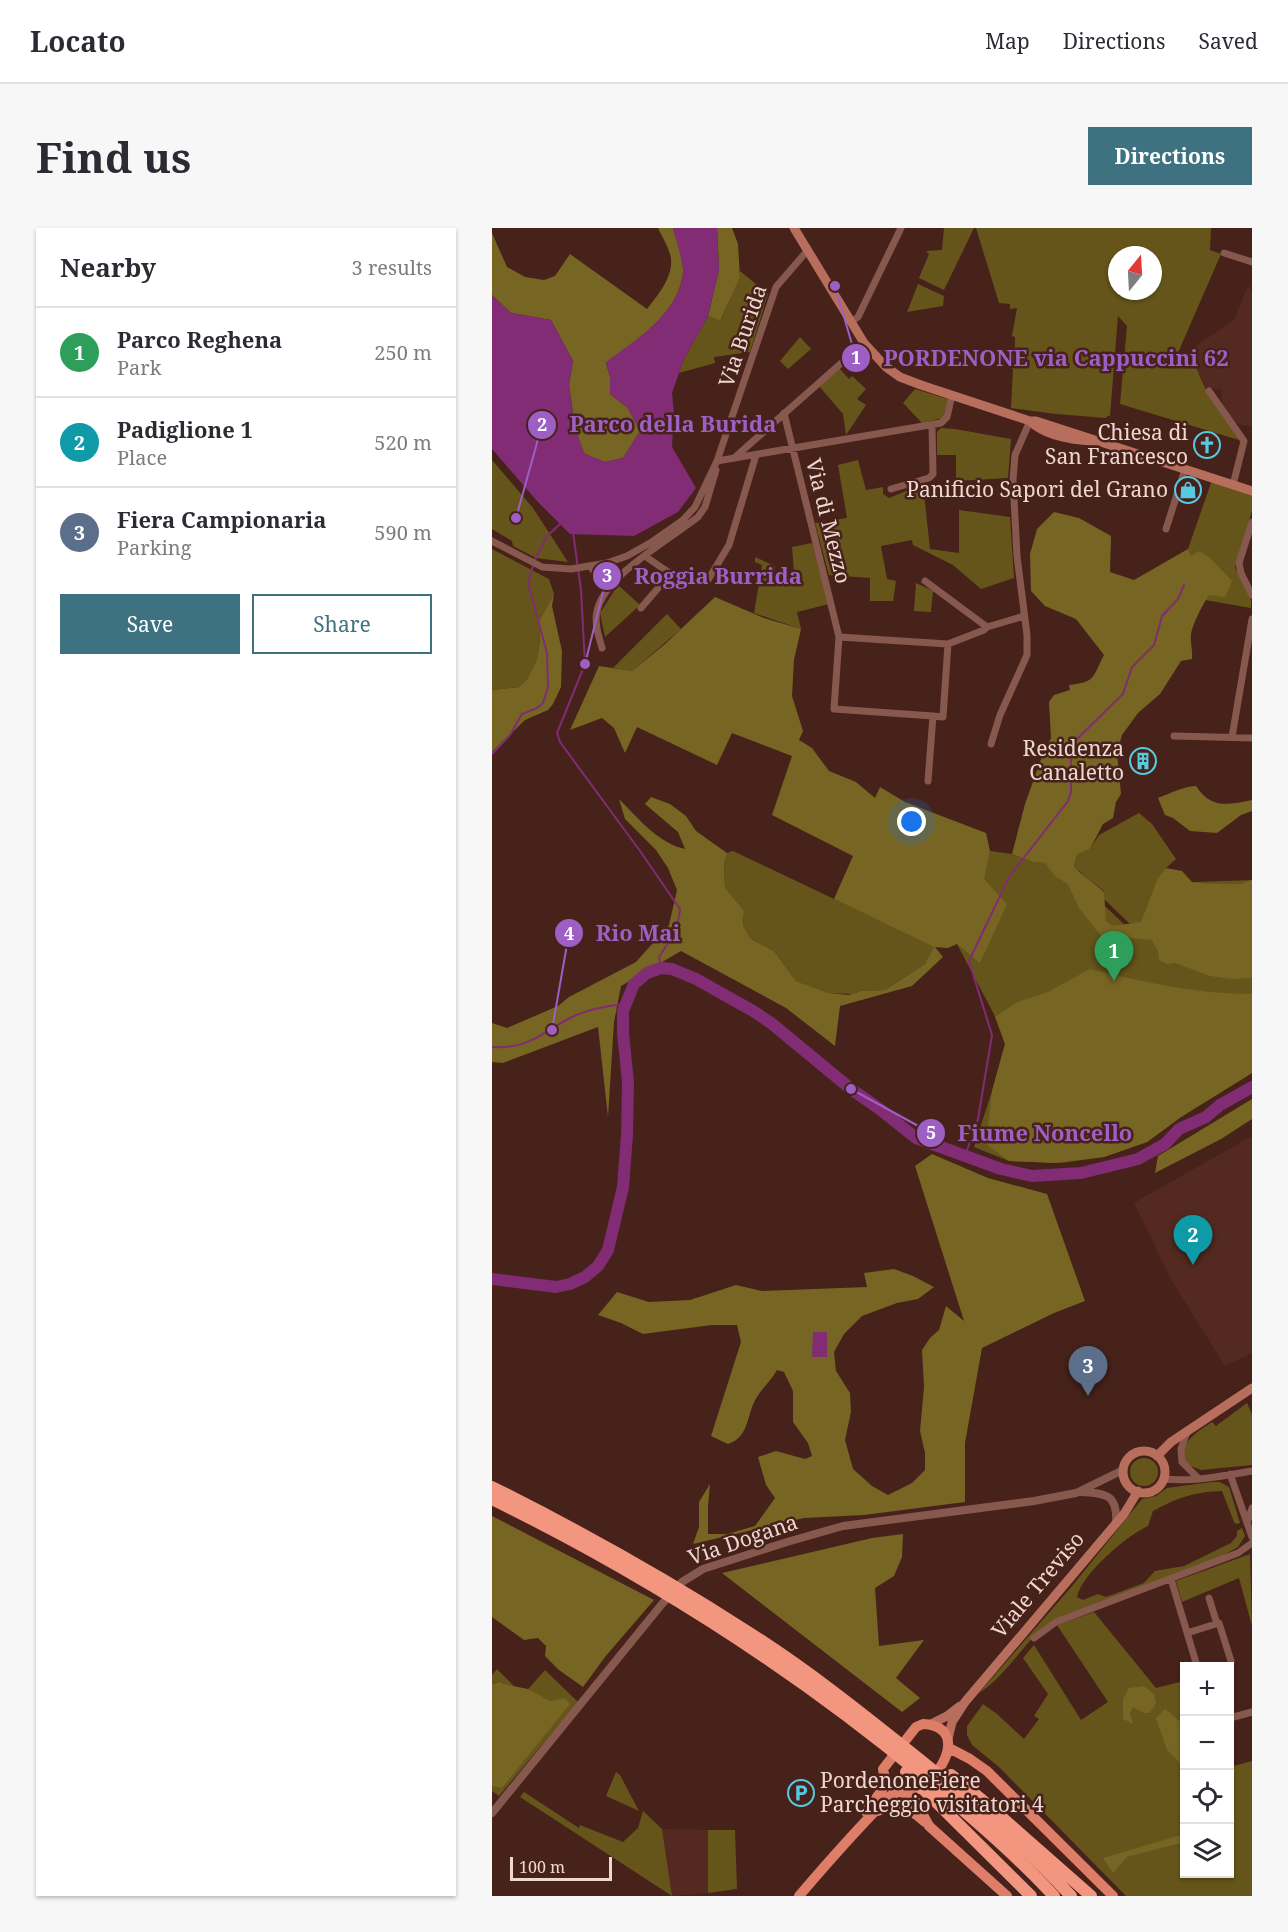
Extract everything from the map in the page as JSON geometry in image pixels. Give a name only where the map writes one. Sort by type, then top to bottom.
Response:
[{"type":"highway","points":[[492,1487],[559,1520],[686,1599],[750,1633],[851,1705],[881,1735],[1071,1896]]},
{"type":"highway","points":[[492,1498],[658,1582]]},
{"type":"highway","points":[[686,1599],[834,1706],[857,1730],[881,1735],[945,1788],[1054,1896]]},
{"type":"highway","points":[[945,1788],[1031,1896]]},
{"type":"highway","points":[[945,1788],[1030,1841],[1091,1896]]},
{"type":"main road","points":[[794,228],[864,343],[886,367],[900,377],[921,386],[1252,491]]},
{"type":"main road","points":[[1157,1456],[1171,1442],[1252,1388]]},
{"type":"main road","points":[[1145,1451],[1157,1456],[1164,1466],[1163,1479],[1156,1489],[1138,1491],[1127,1483],[1123,1470],[1128,1459],[1145,1451]]},
{"type":"main road","name":"Viale Treviso","points":[[799,1896],[844,1843],[890,1796],[914,1791],[928,1781],[946,1757],[952,1722],[964,1702],[1116,1524],[1138,1491]]},
{"type":"main road","name":"Viale Treviso","points":[[844,1843],[850,1831],[879,1796],[885,1780],[886,1764],[916,1727],[931,1724],[947,1716],[964,1702]]},
{"type":"main road","points":[[931,1724],[940,1729],[948,1743],[987,1771],[1113,1896]]},
{"type":"main road","points":[[885,1780],[891,1788],[916,1802],[929,1826]]},
{"type":"main road","points":[[873,1814],[883,1808],[898,1805],[911,1810],[1007,1896]]},
{"type":"street","points":[[851,322],[858,317],[901,228]]},
{"type":"street","name":"Via Burida","points":[[492,541],[534,563],[571,569],[627,556],[683,520],[695,507],[717,461],[776,287],[807,251]]},
{"type":"street","points":[[1224,253],[1252,262]]},
{"type":"street","points":[[733,459],[864,343]]},
{"type":"street","points":[[1209,391],[1244,441],[1233,485]]},
{"type":"street","points":[[602,648],[596,623],[596,612],[606,591],[631,566],[698,517],[705,507],[717,461],[943,422],[946,419],[952,395]]},
{"type":"street","name":"Via di Mezzo","points":[[784,413],[839,637],[834,709],[933,716]]},
{"type":"street","points":[[992,744],[1000,715],[1027,655],[1017,556],[1013,480],[1015,455],[1030,421]]},
{"type":"street","points":[[891,489],[929,478],[933,474],[932,425]]},
{"type":"street","points":[[645,556],[684,581],[696,583],[708,580],[729,545],[756,454]]},
{"type":"street","points":[[1167,529],[1185,469]]},
{"type":"street","points":[[1252,522],[1239,563],[1241,573],[1252,595]]},
{"type":"street","points":[[587,567],[606,591]]},
{"type":"street","points":[[641,608],[671,573]]},
{"type":"street","points":[[925,581],[987,627]]},
{"type":"street","points":[[839,637],[948,644],[987,627],[1024,616]]},
{"type":"street","points":[[1232,737],[1252,619]]},
{"type":"street","points":[[928,782],[933,716],[943,717],[948,644]]},
{"type":"street","points":[[1174,736],[1252,738]]},
{"type":"street","points":[[1187,1432],[1181,1449],[1182,1462],[1199,1479]]},
{"type":"street","name":"Via Dogana","points":[[492,1813],[662,1604],[682,1582],[696,1573],[727,1560],[843,1526],[1034,1501],[1077,1492],[1123,1470]]},
{"type":"street","points":[[1163,1479],[1180,1481],[1252,1470]]},
{"type":"street","points":[[1230,1474],[1252,1537]]},
{"type":"street","name":"Via Dogana","points":[[1077,1492],[1106,1495],[1117,1510],[1116,1524]]},
{"type":"street","points":[[1247,1523],[1252,1508]]},
{"type":"street","points":[[1035,1638],[1056,1622],[1238,1552],[1252,1543]]},
{"type":"street","points":[[1171,1579],[1196,1662]]},
{"type":"street","points":[[1209,1598],[1231,1661]]},
{"type":"street","points":[[1187,1633],[1217,1624]]},
{"type":"street","points":[[1234,1717],[1252,1712]]},
{"type":"shaded area","points":[[658,228],[673,228],[683,268],[680,288],[665,314],[643,335],[606,363],[610,377],[610,394],[628,408],[640,431],[623,458],[605,462],[584,454],[575,428],[569,385],[573,361],[551,320],[511,313],[492,295],[492,233],[507,267],[525,277],[544,280],[555,276],[570,254],[647,309],[664,286],[671,266],[669,251]]},
{"type":"shaded area","points":[[673,228],[717,228],[719,270],[708,316],[684,359],[672,393],[674,413],[672,447],[696,488],[678,512],[634,536],[570,534],[537,501],[492,449],[492,295],[511,313],[551,320],[573,361],[569,385],[575,428],[584,453],[605,462],[623,458],[640,431],[628,408],[610,394],[610,377],[606,362],[643,335],[665,314],[680,288],[683,268]]},
{"type":"shaded area","points":[[717,228],[732,228],[738,244],[740,278],[720,321],[708,316],[719,270]]},
{"type":"shaded area","points":[[944,228],[974,228],[944,290],[919,278],[929,254],[926,251],[942,250]]},
{"type":"shaded area","points":[[976,228],[1211,228],[1210,250],[1221,254],[1177,355],[1194,363],[1205,388],[1239,440],[1120,404],[1127,326],[1118,316],[1110,416],[1106,418],[1056,414],[1011,408],[1013,369],[1008,363],[1011,348],[1015,347],[1015,337],[1012,336],[1017,308],[1010,309],[1010,304],[999,303]]},
{"type":"shaded area","points":[[740,271],[768,294],[750,352],[714,357],[715,363],[679,373],[684,359],[708,316],[720,321],[740,278]]},
{"type":"shaded area","points":[[918,284],[944,296],[943,306],[907,312]]},
{"type":"shaded area","points":[[1248,285],[1252,292],[1252,427],[1235,423],[1222,403],[1221,389],[1205,388],[1201,376],[1177,356],[1190,350],[1234,320]]},
{"type":"shaded area","points":[[800,337],[811,349],[788,369],[780,361]]},
{"type":"shaded area","points":[[839,368],[849,379],[852,376],[866,389],[857,399],[866,405],[846,435],[843,414],[819,386]]},
{"type":"shaded area","points":[[915,389],[948,399],[943,418],[922,423],[903,403]]},
{"type":"shaded area","points":[[941,428],[1011,439],[1008,478],[956,481],[956,455],[937,455],[937,432]]},
{"type":"shaded area","points":[[492,460],[533,508],[568,562],[536,558],[513,546],[512,541],[492,529]]},
{"type":"shaded area","points":[[858,460],[866,490],[883,487],[883,494],[889,498],[923,484],[930,549],[959,553],[959,510],[1010,517],[1014,578],[981,589],[953,565],[913,545],[912,540],[881,546],[887,579],[896,581],[893,601],[870,601],[870,578],[829,575],[815,523],[847,518],[838,465]]},
{"type":"shaded area","points":[[1212,480],[1252,493],[1252,511],[1235,567],[1251,600],[1251,608],[1205,600],[1188,549]]},
{"type":"shaded area","points":[[1054,512],[1079,518],[1111,536],[1110,572],[1134,580],[1188,549],[1191,556],[1199,551],[1209,557],[1232,581],[1225,597],[1209,595],[1201,609],[1191,635],[1192,659],[1181,661],[1160,694],[1138,713],[1122,735],[1117,752],[1121,794],[1116,802],[1113,818],[1103,824],[1090,849],[1077,855],[1074,866],[1104,892],[1106,921],[1113,926],[1141,922],[1158,878],[1166,868],[1182,871],[1192,882],[1242,884],[1252,880],[1252,978],[1232,979],[1210,976],[1175,963],[1167,964],[1159,960],[1158,951],[1152,940],[1129,938],[1109,940],[1102,937],[1079,908],[1068,884],[1056,877],[1045,863],[1033,862],[1012,854],[1025,804],[1051,738],[1049,702],[1054,695],[1070,690],[1069,685],[1092,678],[1104,655],[1076,619],[1045,606],[1031,591],[1030,554],[1037,529]]},
{"type":"shaded area","points":[[812,543],[829,604],[797,612],[801,629],[754,613],[762,565],[755,562],[755,557],[775,566],[775,574],[794,573],[792,547]]},
{"type":"shaded area","points":[[492,549],[549,579],[554,594],[539,621],[540,641],[537,659],[527,679],[519,687],[492,690]]},
{"type":"shaded area","points":[[916,583],[933,591],[931,612],[914,611]]},
{"type":"shaded area","points":[[618,585],[640,605],[605,637],[600,613]]},
{"type":"shaded area","points":[[554,594],[552,606],[562,651],[561,687],[548,710],[525,720],[492,752],[492,690],[519,687],[527,679],[537,659],[540,641],[539,621]]},
{"type":"shaded area","points":[[715,597],[764,618],[801,629],[794,660],[792,696],[803,731],[799,740],[812,748],[829,771],[856,782],[875,798],[880,787],[905,802],[986,833],[990,851],[984,879],[1007,904],[980,963],[957,944],[948,948],[935,947],[943,957],[912,986],[840,1006],[835,1046],[786,1008],[681,951],[621,986],[614,1022],[608,1117],[598,1027],[503,1063],[492,1062],[492,1023],[507,1028],[558,1006],[569,997],[636,962],[669,925],[677,890],[668,868],[656,850],[625,819],[619,799],[657,836],[685,849],[678,832],[645,804],[651,797],[670,804],[686,816],[696,831],[727,853],[724,865],[725,887],[744,911],[743,925],[751,939],[774,951],[796,981],[829,993],[849,995],[861,991],[885,990],[925,964],[934,947],[834,899],[853,856],[772,815],[792,756],[732,733],[717,765],[637,727],[625,753],[614,728],[602,718],[570,730],[599,666],[632,671],[665,644]]},
{"type":"shaded area","points":[[667,614],[681,629],[632,671],[613,668]]},
{"type":"shaded area","points":[[1196,786],[1208,799],[1220,804],[1252,800],[1252,811],[1241,815],[1217,833],[1190,831],[1165,815],[1158,798]]},
{"type":"shaded area","points":[[1139,813],[1152,824],[1176,859],[1166,868],[1142,921],[1169,883],[1252,880],[1252,1073],[1181,1117],[1147,1142],[1104,1157],[1061,1163],[1009,1161],[974,1147],[1005,1044],[998,1022],[957,944],[990,851],[1012,854],[1033,862],[1060,863],[1130,930],[1140,923],[1130,924],[1104,899],[1104,891],[1074,866],[1077,855],[1090,849],[1099,835]]},
{"type":"shaded area","points":[[733,851],[935,947],[925,964],[885,990],[861,991],[852,994],[829,993],[796,981],[774,951],[751,939],[743,925],[744,911],[725,887],[724,865],[727,853]]},
{"type":"shaded area","points":[[1090,969],[1191,990],[1252,994],[1252,1073],[1181,1117],[1147,1142],[1104,1157],[1054,1163],[1009,1161],[986,1144],[992,1091],[1005,1044],[995,1017],[1017,1002],[1048,992]]},
{"type":"shaded area","points":[[1252,1099],[1252,1119],[1221,1139],[1155,1173],[1158,1156]]},
{"type":"shaded area","points":[[1252,1136],[1252,1353],[1225,1366],[1172,1281],[1134,1203]]},
{"type":"shaded area","points":[[932,1154],[988,1178],[1047,1194],[1085,1301],[1054,1313],[982,1348],[965,1443],[965,1502],[864,1515],[804,1518],[693,1544],[699,1527],[699,1502],[710,1484],[708,1534],[727,1534],[755,1526],[775,1498],[766,1485],[758,1457],[776,1451],[805,1459],[812,1456],[808,1443],[793,1422],[793,1391],[784,1372],[777,1370],[753,1404],[744,1431],[735,1441],[728,1444],[711,1436],[741,1342],[737,1325],[712,1325],[643,1334],[598,1315],[617,1292],[649,1302],[690,1300],[736,1285],[762,1291],[867,1287],[864,1273],[894,1269],[934,1287],[918,1299],[897,1303],[862,1316],[844,1334],[834,1352],[836,1371],[850,1393],[851,1412],[845,1440],[853,1469],[872,1486],[888,1495],[912,1483],[925,1470],[925,1453],[920,1431],[924,1387],[922,1350],[939,1330],[946,1306],[964,1321],[915,1166]]},
{"type":"shaded area","points":[[813,1332],[827,1332],[827,1357],[812,1357]]},
{"type":"shaded area","points":[[1247,1403],[1252,1414],[1252,1465],[1201,1470],[1186,1464],[1184,1450],[1190,1439],[1212,1422],[1216,1426]]},
{"type":"shaded area","points":[[1144,1458],[1154,1462],[1158,1472],[1154,1482],[1144,1486],[1134,1482],[1130,1472],[1134,1462]]},
{"type":"shaded area","points":[[1220,1482],[1229,1487],[1240,1523],[1234,1522],[1222,1491],[1194,1494],[1170,1503],[1153,1511],[1148,1526],[1128,1538],[1096,1567],[1077,1597],[1083,1600],[1098,1594],[1106,1597],[1144,1583],[1155,1571],[1184,1566],[1231,1543],[1237,1536],[1237,1531],[1242,1528],[1245,1536],[1238,1547],[1220,1557],[1043,1627],[1004,1671],[979,1693],[1073,1585],[1142,1499],[1156,1496],[1167,1488]]},
{"type":"shaded area","points":[[492,1516],[654,1600],[605,1657],[583,1687],[559,1670],[545,1656],[546,1646],[538,1638],[524,1640],[492,1617]]},
{"type":"shaded area","points":[[903,1534],[902,1557],[894,1576],[875,1588],[879,1646],[924,1640],[896,1678],[920,1698],[902,1712],[722,1573],[872,1538]]},
{"type":"shaded area","points":[[1250,1554],[1252,1626],[1239,1578],[1182,1602],[1176,1581]]},
{"type":"shaded area","points":[[1094,1612],[1156,1688],[1180,1682],[1180,1878],[1234,1878],[1234,1766],[1252,1761],[1252,1896],[1126,1896],[999,1767],[972,1745],[967,1735],[967,1726],[983,1704],[1024,1739],[1039,1719],[1034,1716],[1048,1694],[1023,1658],[1034,1645],[1081,1720],[1108,1702],[1057,1625]]},
{"type":"shaded area","points":[[497,1669],[523,1695],[545,1670],[578,1702],[499,1796],[492,1791],[492,1675]]},
{"type":"shaded area","points":[[500,1682],[528,1689],[550,1701],[565,1698],[570,1704],[502,1788],[492,1786],[492,1685]]},
{"type":"shaded area","points":[[1144,1686],[1154,1694],[1156,1703],[1150,1713],[1144,1713],[1133,1707],[1130,1713],[1133,1724],[1123,1719],[1123,1699],[1129,1688]]},
{"type":"shaded area","points":[[1165,1709],[1180,1722],[1180,1763],[1167,1750],[1156,1718]]},
{"type":"shaded area","points":[[616,1772],[620,1775],[639,1811],[606,1796]]},
{"type":"shaded area","points":[[524,1792],[579,1828],[580,1825],[623,1842],[638,1828],[643,1811],[662,1829],[672,1896],[520,1797]]},
{"type":"shaded area","points":[[662,1829],[708,1830],[708,1893],[672,1896]]},
{"type":"shaded area","points":[[708,1830],[735,1830],[737,1889],[708,1893]]},
{"type":"shaded area","points":[[1180,1835],[1180,1843],[1127,1857],[1113,1873],[1103,1858]]},
{"type":"waterway","points":[[535,560],[546,537],[560,524]]},
{"type":"waterway","points":[[573,532],[581,590],[585,664],[557,733],[560,742],[680,909],[677,929],[659,957],[661,968]]},
{"type":"waterway","points":[[492,754],[510,735],[522,714],[543,703],[548,687],[547,653],[528,583],[533,566]]},
{"type":"waterway","points":[[965,1156],[978,1119],[992,1035],[969,961],[1009,877],[1068,801],[1071,792],[1071,753],[1077,739],[1123,694],[1132,667],[1154,645],[1162,616],[1178,599],[1184,585]]},
{"type":"waterway","points":[[492,1279],[556,1287],[570,1284],[585,1277],[598,1266],[608,1250],[623,1187],[627,1135],[628,1082],[623,1011],[634,984],[647,973],[661,968],[672,969],[696,979],[753,1011],[916,1138],[1001,1169],[1032,1176],[1081,1173],[1138,1159],[1165,1144],[1179,1129],[1206,1117],[1220,1105],[1252,1087]]},
{"type":"waterway","points":[[492,1047],[516,1046],[542,1035],[583,1012],[625,1004]]},
{"type":"place","name":"PORDENONE via Cappuccini 62","points":[[835,286]]},
{"type":"place","name":"Chiesa di San Francesco","points":[[1207,445]]},
{"type":"place","name":"Panificio Sapori del Grano","points":[[1188,490]]},
{"type":"place","name":"Parco della Burida","points":[[516,518]]},
{"type":"place","name":"Roggia Burrida","points":[[585,664]]},
{"type":"place","name":"Residenza Canaletto","points":[[1143,761]]},
{"type":"place","name":"Parco Reghena","points":[[1114,981]]},
{"type":"place","name":"Rio Mai","points":[[552,1030]]},
{"type":"place","name":"Fiume Noncello","points":[[851,1089]]},
{"type":"place","name":"Padiglione 1","points":[[1193,1265]]},
{"type":"place","name":"Fiera Campionaria","points":[[1088,1396]]},
{"type":"place","name":"PordenoneFiere Parcheggio visitatori 4","points":[[801,1793]]}]
